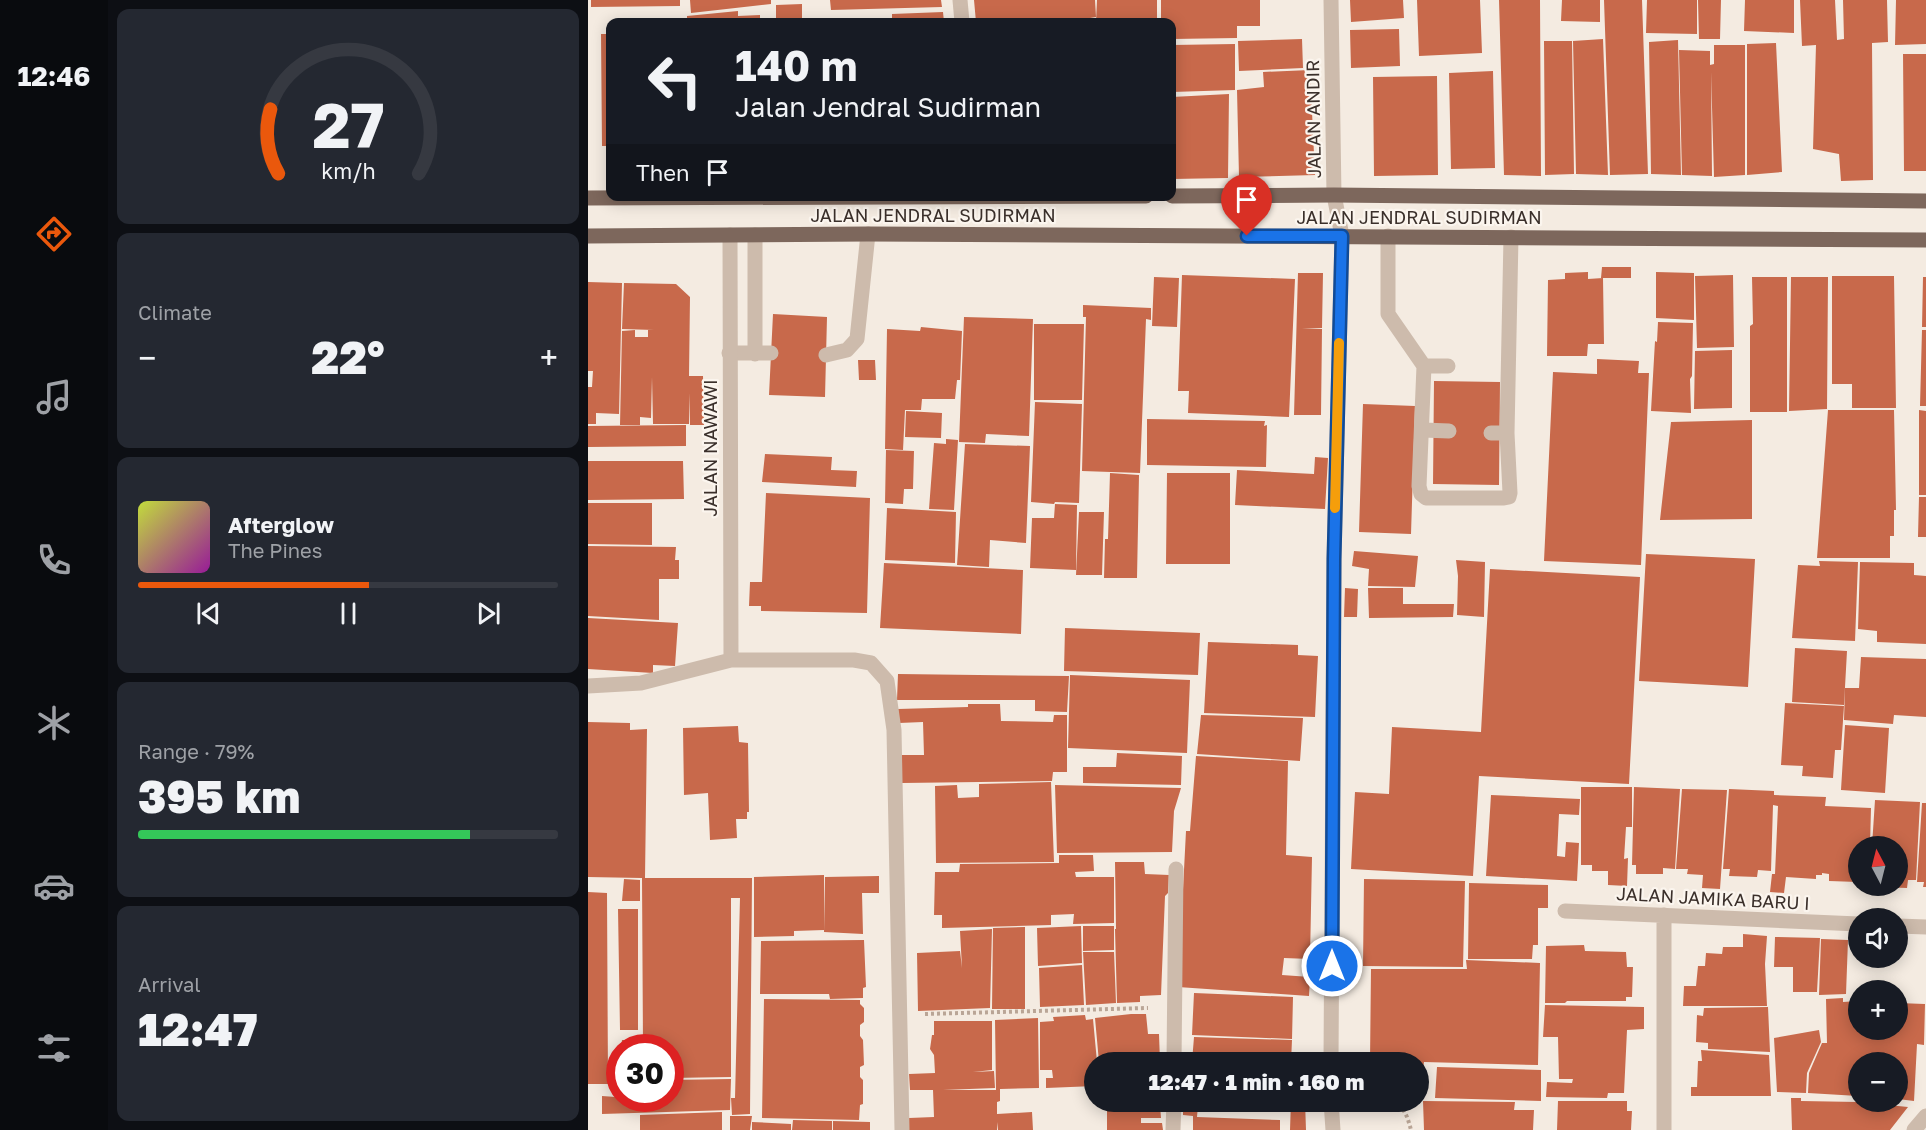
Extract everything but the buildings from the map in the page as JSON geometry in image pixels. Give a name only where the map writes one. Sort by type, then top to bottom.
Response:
[{"type":"main road","name":"JALAN JENDRAL SUDIRMAN","points":[[1176,196],[1334,195],[1926,201]]},
{"type":"main road","name":"JALAN JENDRAL SUDIRMAN","points":[[588,198],[606,198]]},
{"type":"main road","name":"JALAN JENDRAL SUDIRMAN","points":[[588,236],[868,234],[1926,240]]},
{"type":"street","points":[[960,0],[962,18]]},
{"type":"street","name":"JALAN ANDIR","points":[[1330,0],[1334,195],[1342,236],[1334,559],[1331,1052]]},
{"type":"street","points":[[826,355],[847,350],[857,339],[868,234]]},
{"type":"street","name":"JALAN NAWAWI","points":[[730,235],[731,660]]},
{"type":"street","points":[[755,235],[755,354]]},
{"type":"street","points":[[1388,236],[1388,314],[1424,366],[1419,486],[1421,494],[1426,498],[1504,498],[1510,494],[1508,433],[1502,367],[1511,237]]},
{"type":"street","points":[[729,353],[771,353]]},
{"type":"street","points":[[1424,366],[1448,366]]},
{"type":"street","points":[[1423,430],[1449,431]]},
{"type":"street","points":[[1491,433],[1508,433]]},
{"type":"street","points":[[588,686],[641,683],[731,660],[854,660],[871,663],[887,681],[894,730],[902,1130]]},
{"type":"street","points":[[1174,1052],[1176,869]]},
{"type":"street","name":"JALAN JAMIKA BARU I","points":[[1566,911],[1848,924]]},
{"type":"street","points":[[1664,915],[1664,1130]]},
{"type":"street","points":[[1908,926],[1926,927]]},
{"type":"street","points":[[1173,1112],[1173,1130]]},
{"type":"street","points":[[1332,1112],[1333,1130]]},
{"type":"street","points":[[1914,1130],[1926,1116]]},
{"type":"path","points":[[900,1014],[1174,1007]]},
{"type":"path","points":[[1406,1112],[1412,1130]]},
{"type":"slow traffic","points":[[1335,508],[1339,343]]},
{"type":"route","points":[[1247,236],[1342,236],[1334,559],[1332,966]]}]
